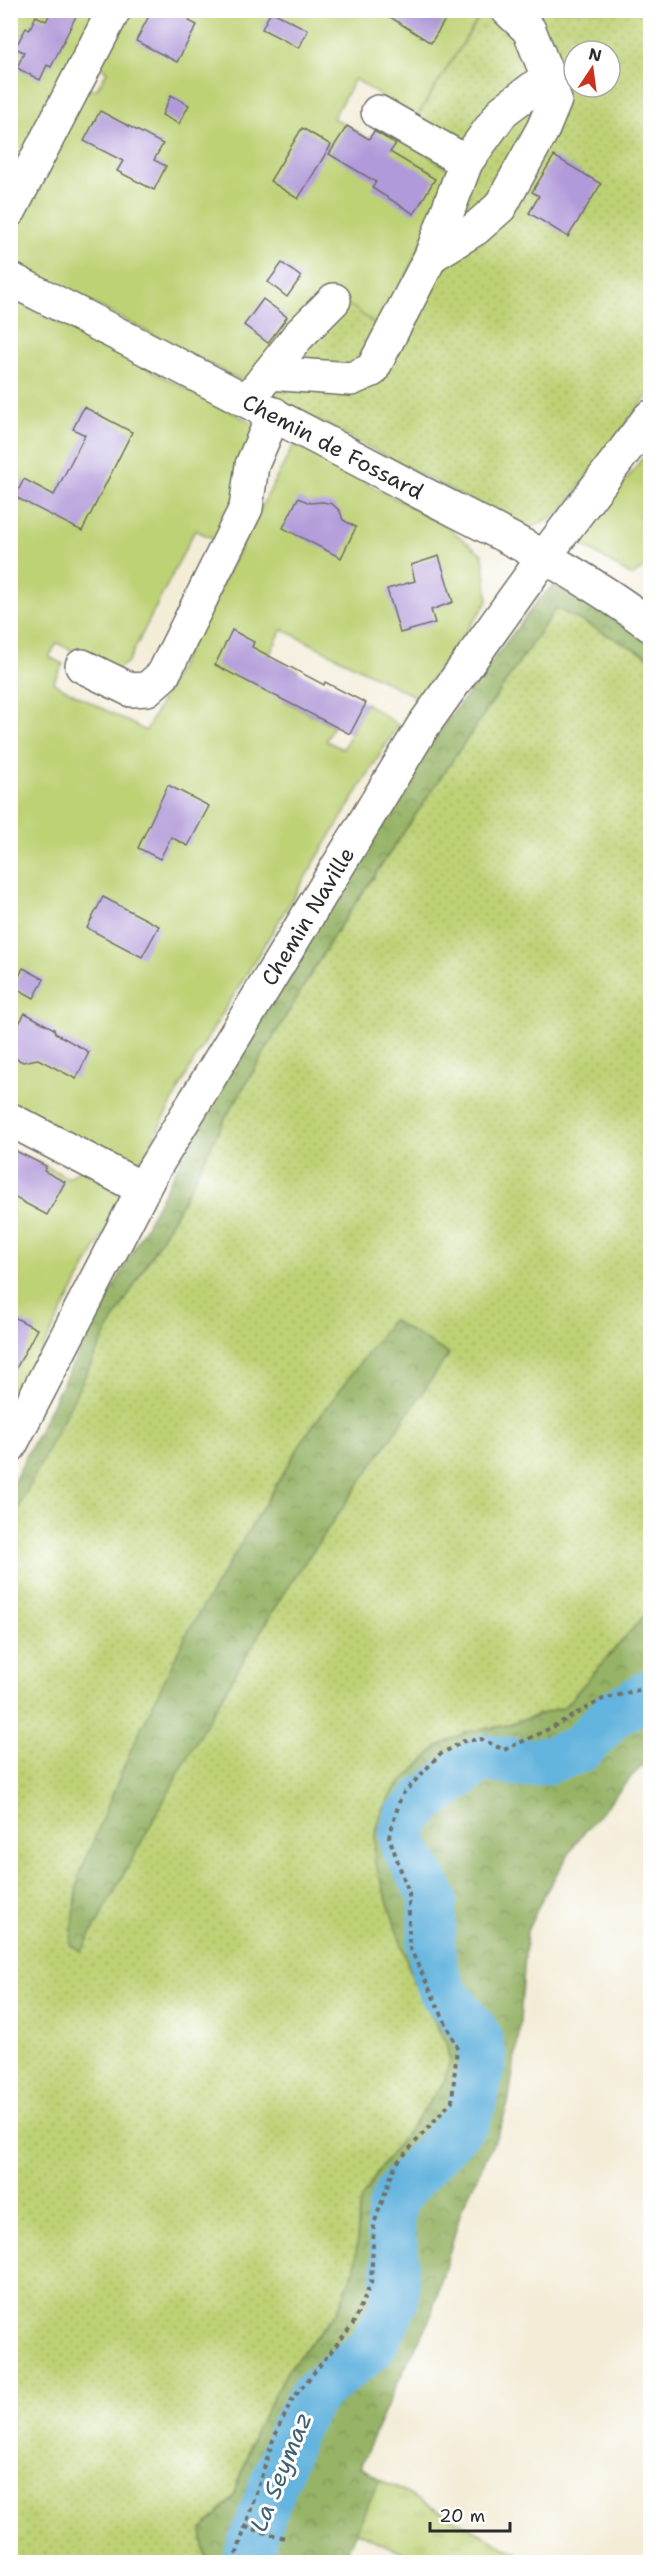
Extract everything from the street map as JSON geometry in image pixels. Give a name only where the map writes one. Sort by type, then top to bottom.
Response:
[{"type":"street","points":[[10,210],[114,10]]},
{"type":"street","points":[[431,256],[474,229],[500,207],[543,129],[555,100],[530,30],[508,10]]},
{"type":"street","points":[[269,373],[351,379],[372,370],[431,256],[466,162],[503,111],[548,77]]},
{"type":"street","points":[[378,112],[466,162]]},
{"type":"street","name":"Chemin de Fossard","points":[[10,279],[261,407],[544,557],[626,606],[651,625]]},
{"type":"street","points":[[82,666],[131,690],[147,689],[163,675],[237,531],[246,508],[261,407],[269,373],[298,336],[334,300]]},
{"type":"street","name":"Chemin Naville","points":[[10,1446],[143,1188],[423,726],[544,557],[651,417]]},
{"type":"street","points":[[11,1120],[143,1188]]},
{"type":"path","points":[[231,2562],[237,2553],[273,2440],[292,2400],[353,2324],[371,2283],[374,2224],[395,2165],[452,2101],[457,2047],[409,1946],[410,1893],[389,1837],[401,1796],[439,1755],[464,1741],[481,1739],[504,1750],[545,1731],[603,1699],[651,1687]]},
{"type":"path","points":[[245,2528],[285,2538]]},
{"type":"green space","points":[[478,10],[481,14],[415,119],[355,79],[333,118],[369,139],[381,124],[452,172],[383,330],[336,295],[244,382],[11,261],[10,223],[80,89],[97,89],[107,72],[96,62],[123,11]]},
{"type":"green space","points":[[11,11],[105,11],[11,195]]},
{"type":"green space","points":[[478,11],[650,11],[650,392],[561,512],[528,530],[268,395],[336,295],[383,329],[404,137],[481,14]]},
{"type":"green space","points":[[10,298],[251,422],[256,431],[220,542],[195,530],[128,662],[115,671],[57,643],[49,657],[63,664],[53,683],[146,731],[294,444],[443,524],[483,555],[488,601],[418,698],[282,629],[269,656],[298,671],[283,700],[333,726],[326,741],[343,749],[366,703],[398,725],[196,1057],[134,1175],[11,1109]]},
{"type":"green space","points":[[650,448],[650,494],[642,506],[645,508],[638,517],[650,527],[650,563],[632,576],[579,543]]},
{"type":"green space","points":[[554,585],[650,641],[650,657],[556,608],[336,932],[223,1122],[178,1210],[109,1328],[11,1523],[11,1487],[61,1386],[240,1049],[428,746],[539,599]]},
{"type":"green space","points":[[556,608],[650,657],[650,1609],[564,1707],[502,1726],[467,1732],[438,1746],[394,1790],[375,1838],[374,1860],[414,1983],[446,2043],[450,2061],[444,2082],[373,2179],[360,2202],[355,2268],[337,2312],[288,2370],[255,2432],[234,2497],[202,2530],[206,2562],[11,2562],[10,1523],[109,1328],[178,1210],[223,1122],[336,932]]},
{"type":"green space","points":[[26,1156],[68,1178],[83,1167],[123,1197],[11,1408],[11,1184]]},
{"type":"green space","points":[[392,1320],[449,1354],[283,1594],[205,1725],[82,1951],[70,1945],[79,1876],[129,1754],[187,1633],[306,1435]]},
{"type":"green space","points":[[650,1609],[650,1758],[630,1778],[577,1841],[544,1895],[527,1931],[519,2033],[508,2104],[499,2131],[462,2208],[431,2316],[396,2386],[360,2467],[380,2479],[342,2562],[206,2562],[202,2530],[234,2497],[255,2432],[288,2370],[337,2312],[355,2268],[360,2202],[373,2179],[444,2082],[450,2061],[446,2043],[414,1983],[374,1860],[375,1838],[380,1816],[394,1790],[438,1746],[467,1732],[503,1726],[564,1707]]},
{"type":"green space","points":[[380,2479],[533,2562],[422,2562],[356,2532]]},
{"type":"building","points":[[52,10],[79,10],[51,67],[47,65],[40,80],[17,68],[24,52],[15,48],[26,28],[29,30],[36,16],[46,21]]},
{"type":"building","points":[[152,10],[194,10],[189,21],[197,25],[177,62],[136,41]]},
{"type":"building","points":[[379,10],[451,10],[431,43]]},
{"type":"building","points":[[271,11],[308,30],[299,48],[262,29]]},
{"type":"building","points":[[171,95],[189,105],[179,124],[162,115]]},
{"type":"building","points":[[100,111],[163,144],[154,160],[166,166],[154,190],[117,171],[123,161],[84,141]]},
{"type":"building","points":[[347,126],[369,139],[374,131],[396,144],[390,152],[435,179],[414,214],[372,188],[376,182],[329,154]]},
{"type":"building","points":[[302,128],[331,145],[298,199],[270,181]]},
{"type":"building","points":[[554,156],[601,184],[568,237],[529,213],[539,196],[532,192]]},
{"type":"building","points":[[282,263],[301,277],[287,297],[268,282]]},
{"type":"building","points":[[263,299],[287,317],[268,343],[244,325]]},
{"type":"building","points":[[84,407],[132,432],[82,531],[15,497],[24,479],[54,495],[85,435],[73,429]]},
{"type":"building","points":[[298,498],[310,503],[332,504],[340,511],[343,520],[356,527],[341,558],[283,528]]},
{"type":"building","points":[[439,556],[453,602],[431,610],[435,623],[400,633],[387,589],[415,581],[411,565]]},
{"type":"building","points":[[232,630],[254,642],[252,647],[324,685],[325,682],[366,703],[350,734],[215,665]]},
{"type":"building","points":[[168,785],[209,806],[188,846],[171,837],[160,859],[138,848]]},
{"type":"building","points":[[103,897],[159,926],[142,957],[87,928]]},
{"type":"building","points":[[23,968],[44,979],[34,998],[14,987]]},
{"type":"building","points":[[25,1013],[89,1052],[76,1079],[38,1059],[23,1062],[10,1056],[10,1040]]},
{"type":"building","points":[[10,1148],[46,1166],[44,1171],[65,1182],[47,1215],[10,1195]]},
{"type":"building","points":[[10,1315],[37,1329],[10,1380]]},
{"type":"waterway","name":"La Seymaz","points":[[245,2562],[293,2430],[312,2396],[371,2348],[388,2317],[395,2297],[395,2255],[390,2224],[391,2211],[397,2194],[467,2118],[483,2058],[477,2034],[443,1992],[435,1971],[431,1949],[433,1896],[405,1847],[403,1832],[407,1818],[427,1798],[474,1763],[485,1758],[523,1763],[549,1760],[580,1749],[613,1714],[650,1693]]}]
